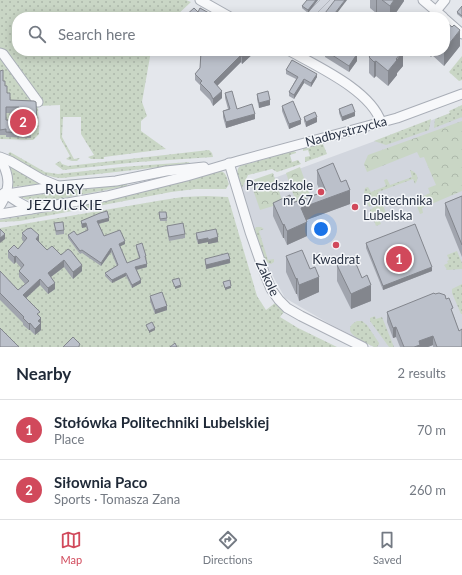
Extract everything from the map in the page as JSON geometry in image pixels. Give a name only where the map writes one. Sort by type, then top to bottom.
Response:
[{"type":"street","points":[[200,0],[221,12]]},
{"type":"street","points":[[422,0],[436,12]]},
{"type":"street","points":[[442,12],[444,0]]},
{"type":"street","points":[[450,24],[462,34]]},
{"type":"street","points":[[0,53],[3,54],[38,102]]},
{"type":"street","points":[[298,56],[351,87],[368,102],[378,115],[381,122]]},
{"type":"street","name":"Nadbystrzycka","points":[[0,214],[107,196],[146,187],[381,122],[414,112],[462,94]]},
{"type":"street","points":[[0,157],[10,161],[41,179],[59,186]]},
{"type":"street","points":[[0,157],[7,172],[8,178],[8,186],[2,193],[0,206]]},
{"type":"street","name":"Nadbystrzycka","points":[[2,193],[116,181],[166,171],[229,163]]},
{"type":"street","name":"Zakole","points":[[229,163],[246,220],[264,272],[271,289],[279,300],[287,308],[301,316],[363,347]]},
{"type":"street","points":[[2,193],[31,209]]},
{"type":"shaded area","points":[[309,0],[347,0],[338,12],[307,12],[302,8]]},
{"type":"shaded area","name":"Politechnika Lubelska","points":[[462,109],[462,347],[374,347],[285,298],[264,260],[240,184],[277,177]]},
{"type":"green space","points":[[0,0],[186,0],[191,2],[180,12],[12,12],[12,56],[150,56],[142,102],[147,116],[141,121],[141,131],[166,149],[104,157],[104,159],[91,159],[88,157],[94,155],[81,134],[81,117],[63,117],[62,137],[74,159],[80,158],[77,161],[66,159],[70,156],[60,138],[60,105],[38,106],[39,134],[33,140],[0,139]]},
{"type":"green space","points":[[462,56],[462,80],[459,81],[449,72]]},
{"type":"green space","points":[[462,105],[462,117],[434,128],[435,119],[450,113],[449,111]]},
{"type":"green space","points":[[431,119],[429,130],[386,145],[374,141]]},
{"type":"green space","points":[[462,121],[462,191],[422,208],[423,213],[420,214],[416,204],[409,206],[408,204],[415,202],[415,200],[430,193],[428,188],[436,185],[424,157],[420,158],[417,152],[367,172],[364,164],[368,155]]},
{"type":"green space","points":[[321,143],[323,144],[327,154],[305,162],[305,157],[310,156],[308,150],[303,151],[303,149]]},
{"type":"green space","points":[[209,150],[213,157],[138,162],[63,170],[55,164],[60,161],[62,164],[68,166]]},
{"type":"green space","points":[[293,151],[296,153],[290,155],[292,162],[298,160],[301,164],[277,172],[272,169],[248,175],[242,188],[237,174],[240,166]]},
{"type":"green space","points":[[10,152],[45,172],[58,174],[190,162],[187,164],[62,178],[40,173],[34,170],[8,154]]},
{"type":"green space","points":[[9,165],[41,184],[13,187],[12,173]]},
{"type":"green space","points":[[300,167],[313,203],[298,208],[286,173]]},
{"type":"green space","points":[[410,170],[417,176],[417,182],[415,184],[413,179],[378,192],[381,199],[369,207],[364,193],[365,188],[368,187],[371,192],[386,186],[384,180],[387,179],[390,185],[412,177]]},
{"type":"green space","points":[[221,171],[226,175],[229,184],[226,189],[195,189],[171,192],[20,221],[0,222],[0,220],[128,196]]},
{"type":"green space","points":[[273,173],[283,203],[260,210],[250,181]]},
{"type":"green space","points":[[127,184],[127,186],[43,202],[31,201],[20,197]]},
{"type":"green space","points":[[206,196],[228,197],[257,296],[266,310],[279,300],[287,308],[280,317],[298,328],[337,347],[0,347],[0,228],[163,200]]},
{"type":"green space","points":[[382,202],[386,213],[378,216],[381,224],[376,226],[370,210]]},
{"type":"green space","points":[[256,227],[261,227],[264,229],[259,231],[268,260],[274,259],[274,262],[271,264],[264,260],[254,230]]},
{"type":"green space","points":[[457,251],[462,263],[462,269],[447,270],[444,265],[448,263],[447,261],[449,260],[447,255]]},
{"type":"green space","points":[[462,284],[461,314],[452,293],[452,289]]},
{"type":"green space","points":[[375,316],[376,319],[382,317],[394,347],[389,347],[370,321],[370,318]]},
{"type":"green space","points":[[357,321],[362,321],[367,325],[379,343],[377,347],[374,347],[359,339],[351,333],[350,329],[352,325]]},
{"type":"building","points":[[307,0],[316,0],[308,10],[302,6]]},
{"type":"building","points":[[335,0],[345,0],[336,12],[326,12]]},
{"type":"building","points":[[382,0],[394,0],[390,6]]},
{"type":"building","points":[[462,6],[462,16],[457,12]]},
{"type":"building","points":[[194,8],[198,12],[190,12]]},
{"type":"building","points":[[200,8],[207,12],[198,12]]},
{"type":"building","points":[[450,25],[452,27],[454,25],[460,30],[450,43]]},
{"type":"building","points":[[201,56],[240,56],[214,82],[222,91],[213,99],[210,93],[200,83],[202,81],[195,74],[200,68]]},
{"type":"building","points":[[334,56],[356,56],[349,66]]},
{"type":"building","points":[[370,56],[399,56],[388,71],[369,57]]},
{"type":"building","points":[[292,60],[317,74],[311,83],[304,79],[294,95],[289,92],[298,77],[286,70]]},
{"type":"building","points":[[3,70],[3,81],[5,81],[5,86],[7,86],[7,93],[10,93],[10,100],[36,102],[37,124],[30,124],[31,133],[6,132],[6,129],[0,130],[0,71]],"holes":[[[6,107],[19,107],[19,120],[6,120]]]},
{"type":"building","points":[[232,91],[237,109],[252,104],[255,114],[226,122],[223,111],[230,109],[225,93]]},
{"type":"building","points":[[268,91],[270,100],[259,103],[257,94]]},
{"type":"building","points":[[293,101],[301,120],[289,124],[282,106]]},
{"type":"building","points":[[352,104],[355,112],[342,117],[339,109]]},
{"type":"building","points":[[315,112],[317,117],[306,122],[304,117]]},
{"type":"building","points":[[333,163],[341,182],[346,180],[350,190],[301,208],[307,222],[287,231],[273,203],[290,195],[292,203],[326,191],[317,170]]},
{"type":"building","points":[[462,196],[462,245],[445,203]]},
{"type":"building","points":[[107,211],[109,218],[97,221],[104,236],[120,230],[125,241],[119,244],[127,263],[140,258],[136,245],[142,243],[147,264],[135,267],[141,280],[132,285],[126,273],[112,280],[105,273],[118,265],[111,248],[101,263],[82,250],[80,251],[68,235],[74,231],[77,235],[88,230],[86,223],[82,224],[81,221]]},
{"type":"building","points":[[159,212],[166,212],[167,218],[160,219]]},
{"type":"building","points":[[63,222],[64,230],[56,231],[54,223]]},
{"type":"building","points":[[183,223],[185,234],[169,237],[167,226]]},
{"type":"building","points":[[415,224],[432,267],[383,286],[366,243]]},
{"type":"building","points":[[31,228],[39,235],[36,239],[47,250],[52,246],[61,255],[68,249],[82,265],[73,272],[64,260],[48,273],[55,283],[48,288],[40,279],[23,295],[40,312],[37,314],[41,318],[38,321],[41,323],[35,329],[0,293],[0,271],[18,290],[29,281],[19,271],[24,265],[16,256],[14,257],[8,251],[14,245],[18,249],[27,238],[22,233]]},
{"type":"building","points":[[0,229],[5,234],[0,238]]},
{"type":"building","points":[[216,229],[218,237],[208,240],[208,238],[198,240],[196,233]]},
{"type":"building","points":[[302,250],[310,269],[315,267],[319,277],[299,285],[286,256]]},
{"type":"building","points":[[228,253],[230,259],[206,265],[205,259]]},
{"type":"building","points":[[354,259],[362,278],[367,275],[371,285],[351,294],[337,265]]},
{"type":"building","points":[[179,278],[181,285],[175,287],[172,280]]},
{"type":"building","points":[[230,280],[231,286],[225,288],[223,282]]},
{"type":"building","points":[[162,292],[167,306],[155,310],[150,296]]},
{"type":"building","points":[[434,293],[445,295],[446,299],[449,298],[453,308],[451,309],[459,331],[462,329],[462,347],[437,347],[433,336],[419,341],[420,345],[414,347],[404,347],[396,327],[393,328],[387,312]]},
{"type":"building","points":[[152,322],[155,328],[149,331],[146,325]]},
{"type":"building","points":[[0,328],[19,347],[0,347]]},
{"type":"building","points":[[73,337],[80,344],[79,347],[63,347]]},
{"type":"building","points":[[175,343],[177,347],[170,347]]},
{"type":"place","name":"Siłownia Paco","points":[[23,122]]},
{"type":"place","name":"Przedszkole nr 67","points":[[321,192]]},
{"type":"place","name":"Politechnika Lubelska","points":[[355,207]]},
{"type":"place","name":"Kwadrat","points":[[336,245]]},
{"type":"place","name":"Stołówka Politechniki Lubelskiej","points":[[399,259]]},
{"type":"district","name":"RURY JEZUICKIE","points":[[65,196]]}]
